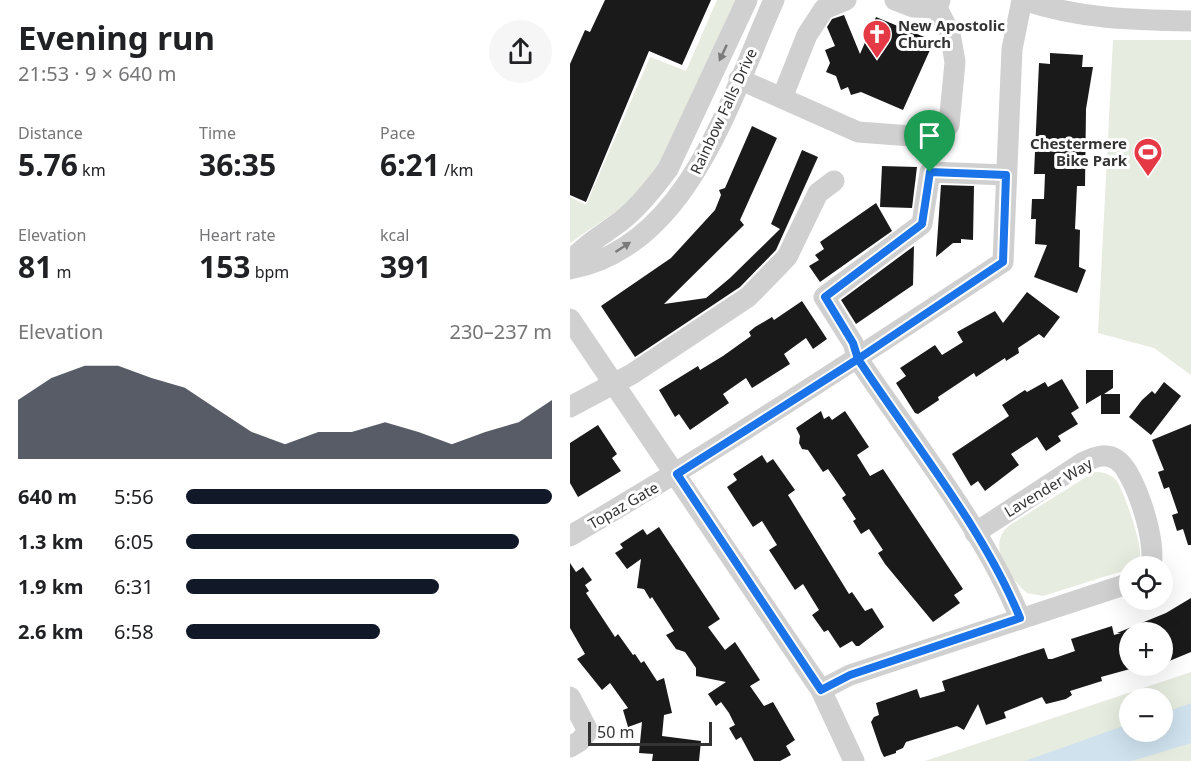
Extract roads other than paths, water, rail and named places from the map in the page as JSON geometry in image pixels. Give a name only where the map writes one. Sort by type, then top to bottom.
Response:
[{"type":"street","name":"Rainbow Falls Drive","points":[[570,262],[588,242],[629,213],[650,193],[668,169],[747,0]]},
{"type":"street","name":"Rainbow Falls Drive","points":[[570,269],[595,264],[625,246],[652,226],[681,195],[704,156],[774,0]]},
{"type":"street","points":[[782,98],[807,35],[824,9],[846,0]]},
{"type":"street","points":[[739,79],[858,132],[938,138],[949,125],[955,62],[950,33],[938,4],[913,7],[895,0]]},
{"type":"street","points":[[1020,618],[1004,582],[975,533],[858,359],[853,343],[826,303],[825,297],[828,291],[922,224],[930,172],[1006,175],[1012,49],[1023,0],[1076,14],[1120,19],[1191,21]]},
{"type":"street","name":"Topaz Gate","points":[[570,536],[677,474],[858,359],[1003,262],[1006,175]]},
{"type":"street","points":[[570,407],[614,381],[632,374],[748,297],[787,257],[818,193],[834,181]]},
{"type":"street","points":[[570,319],[821,690],[854,761]]},
{"type":"street","name":"Lavender Way","points":[[975,533],[1082,463],[1093,458],[1111,456],[1126,467],[1131,478],[1152,539],[1153,556]]},
{"type":"street","points":[[821,690],[850,675],[1119,586]]},
{"type":"street","points":[[570,698],[588,731],[580,741],[570,747]]},
{"type":"water","points":[[1191,703],[1191,743],[1132,761],[1025,761],[1119,728],[1119,742],[1173,742],[1173,709]]},
{"type":"place","name":"New Apostolic Church","points":[[877,60]]},
{"type":"place","name":"Chestermere Bike Park","points":[[1148,178]]}]
